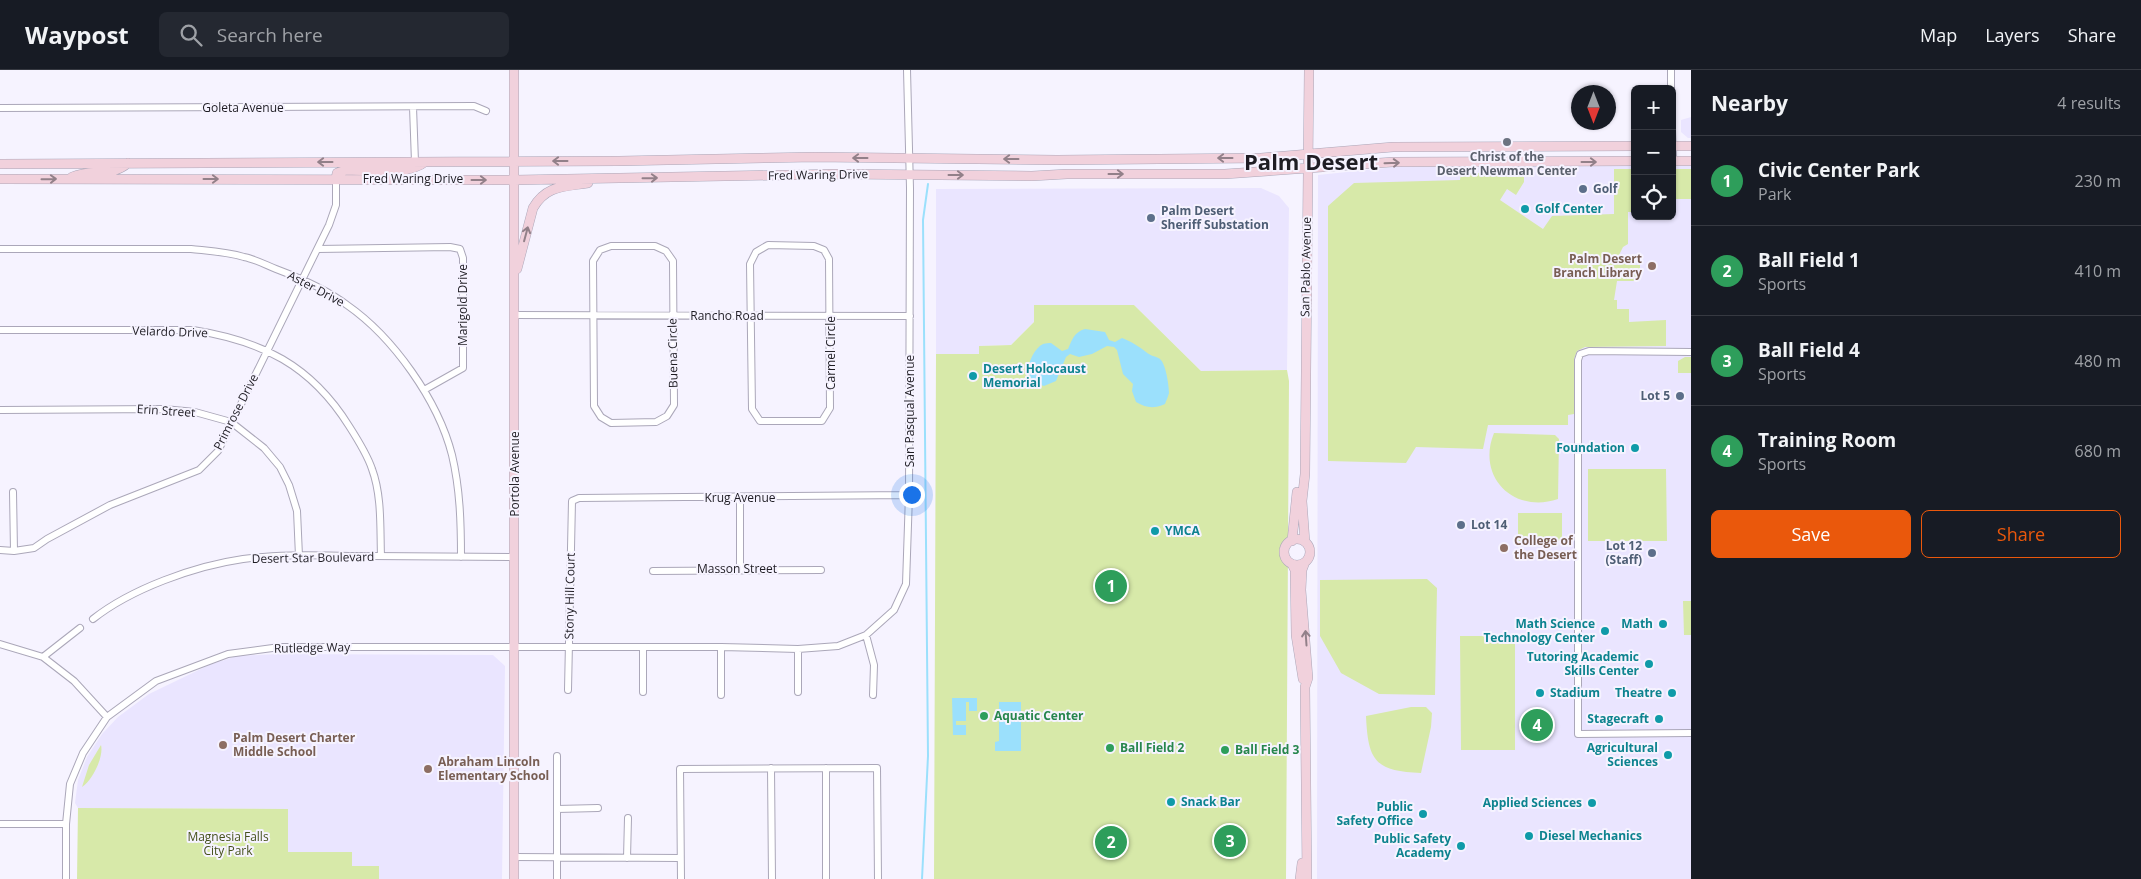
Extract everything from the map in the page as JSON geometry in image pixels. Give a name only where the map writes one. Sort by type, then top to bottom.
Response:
[{"type":"main road","name":"Portola Avenue","points":[[514,70],[514,879]]},
{"type":"main road","name":"San Pablo Avenue","points":[[1304,542],[1302,501],[1305,474],[1309,70]]},
{"type":"main road","name":"Fred Waring Drive","points":[[0,164],[909,158],[1261,158],[1393,147],[1631,146]]},
{"type":"main road","points":[[1676,146],[1691,146]]},
{"type":"main road","name":"Fred Waring Drive","points":[[0,180],[514,180],[827,174],[1217,174],[1393,162],[1631,161]]},
{"type":"main road","points":[[1676,161],[1691,161]]},
{"type":"main road","points":[[336,179],[337,173],[346,170],[408,170],[419,167],[426,162]]},
{"type":"main road","points":[[67,179],[84,172],[118,172],[128,163]]},
{"type":"main road","points":[[514,281],[533,208],[543,194],[552,189],[616,179]]},
{"type":"main road","name":"San Pablo Avenue","points":[[1292,541],[1295,534],[1296,499],[1304,465]]},
{"type":"main road","points":[[1305,687],[1308,678],[1302,570],[1310,552],[1304,542],[1292,541],[1285,550],[1286,558],[1295,570],[1296,635],[1305,687],[1305,851],[1307,856],[1307,879]]},
{"type":"main road","points":[[1292,564],[1300,565],[1305,562]]},
{"type":"main road","points":[[1300,879],[1305,851]]},
{"type":"street","name":"San Pasqual Avenue","points":[[706,648],[798,649],[838,646],[866,635],[894,610],[906,584],[909,495],[910,316],[910,175],[907,70]]},
{"type":"street","points":[[1671,70],[1671,85]]},
{"type":"street","name":"Goleta Avenue","points":[[0,108],[474,106],[486,111]]},
{"type":"street","points":[[413,107],[415,162]]},
{"type":"street","name":"Primrose Drive","points":[[0,550],[14,551],[34,548],[110,505],[199,470],[218,451],[318,249],[336,205],[336,179]]},
{"type":"street","name":"Carmel Circle","points":[[768,245],[814,246],[824,250],[829,259],[831,316],[830,408],[822,421],[760,421],[752,409],[751,316],[750,264],[756,252],[768,245]]},
{"type":"street","name":"Buena Circle","points":[[611,246],[655,246],[666,251],[672,261],[674,405],[667,416],[656,422],[611,423],[601,417],[594,406],[594,314],[593,261],[600,250],[611,246]]},
{"type":"street","name":"Aster Drive","points":[[0,249],[191,249],[222,252],[246,257],[302,279],[347,305],[387,341],[424,390],[440,423],[451,454],[460,504],[461,557]]},
{"type":"street","name":"Marigold Drive","points":[[318,249],[460,249],[463,258],[463,368],[424,390]]},
{"type":"street","name":"Rancho Road","points":[[514,315],[910,316]]},
{"type":"street","name":"Velardo Drive","points":[[0,330],[193,330],[223,335],[267,350],[293,366],[318,385],[343,415],[360,443],[373,470],[380,510],[381,556]]},
{"type":"street","points":[[1691,352],[1589,351],[1580,354],[1578,360],[1578,734],[1691,734]]},
{"type":"street","name":"Erin Street","points":[[0,410],[164,409],[195,412],[231,422],[264,448],[280,467],[289,485],[297,512],[299,556]]},
{"type":"street","points":[[14,492],[14,551]]},
{"type":"street","name":"Krug Avenue","points":[[572,501],[579,498],[909,495]]},
{"type":"street","points":[[740,498],[740,568]]},
{"type":"street","name":"Stony Hill Court","points":[[568,690],[572,501]]},
{"type":"street","name":"Desert Star Boulevard","points":[[93,619],[143,589],[192,572],[242,559],[299,556],[515,557]]},
{"type":"street","name":"Masson Street","points":[[653,570],[740,568],[821,570]]},
{"type":"street","points":[[43,657],[80,628]]},
{"type":"street","points":[[866,635],[874,666],[874,695]]},
{"type":"street","points":[[0,644],[43,657],[74,681],[106,717]]},
{"type":"street","name":"Rutledge Way","points":[[66,879],[66,824],[70,784],[83,753],[106,717],[156,681],[228,654],[280,647],[706,648]]},
{"type":"street","points":[[643,647],[643,692]]},
{"type":"street","points":[[720,695],[721,647]]},
{"type":"street","points":[[798,649],[798,692]]},
{"type":"street","points":[[557,756],[557,879]]},
{"type":"street","points":[[771,768],[772,879]]},
{"type":"street","points":[[826,768],[826,879]]},
{"type":"street","points":[[680,879],[680,769],[877,768],[878,879]]},
{"type":"street","points":[[557,809],[598,808]]},
{"type":"street","points":[[628,818],[628,858]]},
{"type":"street","points":[[0,824],[66,824]]},
{"type":"street","points":[[515,857],[680,858]]},
{"type":"shaded area","points":[[1691,117],[1691,138],[1688,138],[1681,132],[1681,120]]},
{"type":"shaded area","name":"College of the Desert","points":[[1631,166],[1631,220],[1676,220],[1676,166],[1691,166],[1691,879],[1317,879],[1318,175],[1395,167]]},
{"type":"shaded area","points":[[1261,188],[1279,196],[1289,208],[1287,370],[1201,371],[1134,305],[1034,306],[1034,322],[1011,345],[980,346],[979,354],[936,354],[936,189]]},
{"type":"shaded area","points":[[278,654],[493,655],[505,666],[502,879],[379,879],[379,866],[352,866],[352,852],[288,852],[288,809],[78,808],[75,803],[78,780],[87,757],[102,734],[118,717],[149,694],[209,665],[237,656]]},
{"type":"green space","points":[[1614,169],[1631,169],[1631,212],[1628,212],[1628,244],[1623,247],[1619,255],[1629,254],[1629,265],[1640,265],[1640,281],[1617,281],[1614,300],[1617,300],[1617,309],[1629,309],[1629,322],[1666,320],[1666,346],[1585,347],[1577,351],[1574,359],[1574,414],[1568,415],[1568,425],[1488,425],[1483,449],[1416,447],[1406,463],[1328,461],[1328,206],[1354,183],[1460,180],[1461,173],[1524,173],[1524,182],[1516,195],[1507,189],[1500,200],[1543,229],[1552,216],[1614,214]]},
{"type":"green space","points":[[1676,169],[1691,169],[1691,199],[1676,199]]},
{"type":"green space","points":[[1034,305],[1134,305],[1201,371],[1287,370],[1289,381],[1286,879],[934,879],[936,354],[979,354],[979,346],[1011,345],[1034,322]]},
{"type":"green space","points":[[1685,357],[1691,357],[1691,373],[1678,373],[1678,361]]},
{"type":"green space","points":[[1494,433],[1555,435],[1559,439],[1558,499],[1542,502],[1527,501],[1514,496],[1503,488],[1495,477],[1490,464],[1490,449]]},
{"type":"green space","points":[[1588,469],[1666,469],[1667,541],[1588,541]]},
{"type":"green space","points":[[1518,513],[1562,513],[1562,541],[1518,541]]},
{"type":"green space","points":[[1427,579],[1437,588],[1435,695],[1379,694],[1341,673],[1320,636],[1320,580]]},
{"type":"green space","points":[[1683,601],[1691,601],[1691,635],[1684,635]]},
{"type":"green space","points":[[1460,636],[1515,636],[1515,750],[1461,750]]},
{"type":"green space","points":[[1411,707],[1426,707],[1432,713],[1431,727],[1421,773],[1393,770],[1377,761],[1369,744],[1367,731],[1366,716]]},
{"type":"green space","points":[[101,745],[101,756],[96,768],[90,780],[82,787],[89,765]]},
{"type":"green space","name":"Magnesia Falls City Park","points":[[78,808],[288,809],[288,852],[352,852],[352,866],[379,866],[379,879],[77,879]]},
{"type":"water","points":[[1085,329],[1105,332],[1109,340],[1115,342],[1122,338],[1160,359],[1165,370],[1169,393],[1165,404],[1150,407],[1136,402],[1132,391],[1133,384],[1123,374],[1117,350],[1114,347],[1107,346],[1092,354],[1079,357],[1070,354],[1066,357],[1056,381],[1044,386],[1038,384],[1030,377],[1029,364],[1039,346],[1051,343],[1062,351],[1068,349],[1076,334]]},
{"type":"water","points":[[952,698],[977,698],[977,711],[969,711],[969,702],[966,702],[966,721],[956,721],[956,725],[966,725],[966,735],[953,735]]},
{"type":"water","points":[[999,702],[1021,702],[1021,751],[995,751],[995,742],[999,741]]},
{"type":"waterway","points":[[922,879],[928,756],[923,220],[928,184]]},
{"type":"place","name":"Christ of the Desert Newman Center","points":[[1507,142]]},
{"type":"place","name":"Golf","points":[[1583,189]]},
{"type":"place","name":"Golf Center","points":[[1525,209]]},
{"type":"place","name":"Palm Desert Sheriff Substation","points":[[1151,218]]},
{"type":"place","name":"Palm Desert Branch Library","points":[[1652,266]]},
{"type":"place","name":"Desert Holocaust Memorial","points":[[973,376]]},
{"type":"place","name":"Lot 5","points":[[1680,396]]},
{"type":"place","name":"Foundation","points":[[1635,448]]},
{"type":"place","name":"Lot 14","points":[[1461,525]]},
{"type":"place","name":"YMCA","points":[[1155,531]]},
{"type":"place","name":"College of the Desert","points":[[1504,548]]},
{"type":"place","name":"Lot 12 (Staff)","points":[[1652,553]]},
{"type":"place","name":"Civic Center Park","points":[[1111,586]]},
{"type":"place","name":"Math","points":[[1663,624]]},
{"type":"place","name":"Math Science Technology Center","points":[[1605,631]]},
{"type":"place","name":"Tutoring Academic Skills Center","points":[[1649,664]]},
{"type":"place","name":"Stadium","points":[[1540,693]]},
{"type":"place","name":"Theatre","points":[[1672,693]]},
{"type":"place","name":"Aquatic Center","points":[[984,716]]},
{"type":"place","name":"Stagecraft","points":[[1659,719]]},
{"type":"place","name":"Training Room","points":[[1537,725]]},
{"type":"place","name":"Palm Desert Charter Middle School","points":[[223,745]]},
{"type":"place","name":"Ball Field 2","points":[[1110,748]]},
{"type":"place","name":"Ball Field 3","points":[[1225,750]]},
{"type":"place","name":"Agricultural Sciences","points":[[1668,755]]},
{"type":"place","name":"Abraham Lincoln Elementary School","points":[[428,769]]},
{"type":"place","name":"Snack Bar","points":[[1171,802]]},
{"type":"place","name":"Applied Sciences","points":[[1592,803]]},
{"type":"place","name":"Public Safety Office","points":[[1423,814]]},
{"type":"place","name":"Diesel Mechanics","points":[[1529,836]]},
{"type":"place","name":"Ball Field 4","points":[[1230,841]]},
{"type":"place","name":"Ball Field 1","points":[[1111,842]]},
{"type":"place","name":"Public Safety Academy","points":[[1461,846]]},
{"type":"district","name":"Palm Desert","points":[[1311,162]]}]
